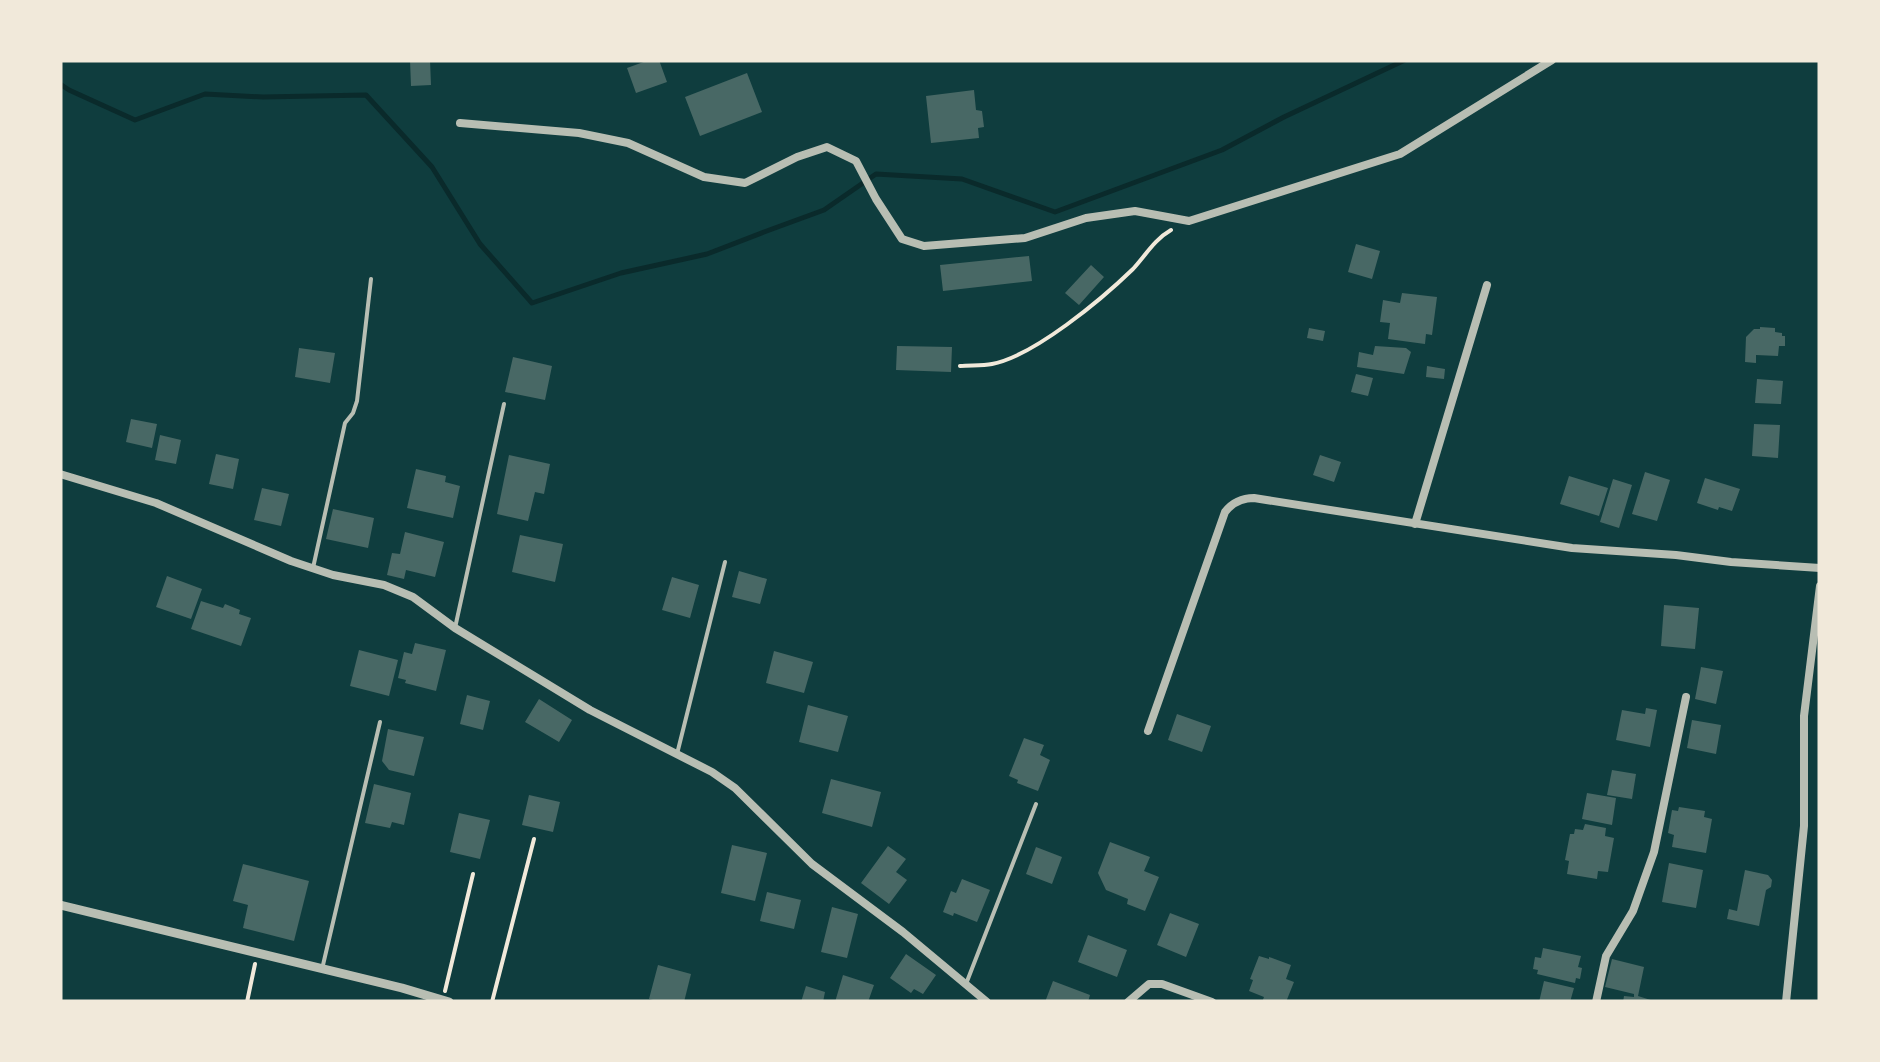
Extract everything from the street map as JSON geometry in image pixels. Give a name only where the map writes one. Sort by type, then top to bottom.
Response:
[{"type":"street","points":[[460,123],[579,133],[628,143],[704,177],[745,183],[827,146],[856,162],[902,239],[924,246],[1025,238],[1086,218],[1134,211],[1188,221],[1400,154],[1552,60]]},
{"type":"street","points":[[1415,524],[1487,285]]},
{"type":"street","points":[[60,474],[156,504],[333,576],[384,585],[413,598],[590,710],[712,772],[735,788],[812,864],[987,1002]]},
{"type":"street","points":[[1148,731],[1225,512],[1243,499],[1572,548],[1820,568]]},
{"type":"street","points":[[1786,1002],[1804,826],[1804,716],[1820,586]]},
{"type":"street","points":[[1596,1002],[1606,956],[1633,910],[1654,852],[1686,697]]},
{"type":"street","points":[[60,905],[446,1001]]},
{"type":"street","points":[[1128,1002],[1150,984],[1178,989],[1212,1002]]},
{"type":"lane","points":[[313,568],[346,423],[358,401],[371,279]]},
{"type":"lane","points":[[456,628],[504,404]]},
{"type":"lane","points":[[677,754],[725,562]]},
{"type":"lane","points":[[322,969],[380,722]]},
{"type":"lane","points":[[966,984],[1036,804]]},
{"type":"path","points":[[960,366],[993,364],[1030,348],[1078,317],[1133,269],[1163,235],[1188,221]]},
{"type":"path","points":[[492,1002],[534,839]]},
{"type":"path","points":[[446,1001],[473,874]]},
{"type":"path","points":[[247,1002],[257,954]]},
{"type":"building","points":[[410,60],[430,60],[431,85],[411,86]]},
{"type":"building","points":[[659,60],[667,82],[636,93],[627,68]]},
{"type":"building","points":[[747,73],[762,112],[700,136],[685,97]]},
{"type":"building","points":[[974,90],[976,110],[982,111],[984,127],[978,128],[979,138],[931,143],[926,96]]},
{"type":"building","points":[[1356,244],[1380,251],[1372,279],[1348,272]]},
{"type":"building","points":[[1029,256],[1032,281],[943,291],[940,265]]},
{"type":"building","points":[[1091,265],[1104,277],[1079,305],[1065,293]]},
{"type":"building","points":[[1402,293],[1437,297],[1432,335],[1426,334],[1425,344],[1388,339],[1390,323],[1380,322],[1383,300],[1400,303]]},
{"type":"building","points":[[1760,327],[1782,333],[1785,346],[1779,346],[1778,356],[1756,355],[1756,363],[1745,362],[1746,337]]},
{"type":"building","points":[[1309,328],[1325,331],[1323,341],[1307,338]]},
{"type":"building","points":[[897,346],[952,347],[951,372],[896,370]]},
{"type":"building","points":[[1375,346],[1406,348],[1411,352],[1404,374],[1357,367],[1359,352],[1373,355]]},
{"type":"building","points":[[299,348],[335,353],[330,383],[295,377]]},
{"type":"building","points":[[513,357],[552,366],[545,400],[505,392]]},
{"type":"building","points":[[1427,366],[1445,369],[1444,379],[1426,377]]},
{"type":"building","points":[[1356,374],[1373,378],[1368,396],[1351,392]]},
{"type":"building","points":[[1757,379],[1783,381],[1781,404],[1755,403]]},
{"type":"building","points":[[131,419],[157,424],[152,448],[126,442]]},
{"type":"building","points":[[1754,424],[1780,425],[1778,458],[1752,456]]},
{"type":"building","points":[[160,435],[181,440],[176,464],[155,460]]},
{"type":"building","points":[[216,454],[239,459],[233,489],[209,484]]},
{"type":"building","points":[[509,455],[550,464],[544,494],[535,492],[528,521],[497,514]]},
{"type":"building","points":[[1320,455],[1341,462],[1334,482],[1313,475]]},
{"type":"building","points":[[416,469],[446,476],[445,482],[460,486],[453,518],[407,508]]},
{"type":"building","points":[[1645,472],[1670,480],[1657,521],[1632,514]]},
{"type":"building","points":[[1569,476],[1608,488],[1599,516],[1560,504]]},
{"type":"building","points":[[1705,478],[1740,489],[1732,511],[1697,503]]},
{"type":"building","points":[[1613,479],[1632,485],[1619,528],[1600,522]]},
{"type":"building","points":[[262,488],[289,494],[281,526],[254,520]]},
{"type":"building","points":[[333,509],[374,518],[368,548],[326,539]]},
{"type":"building","points":[[405,532],[444,542],[435,577],[406,570],[404,579],[387,575],[392,553],[400,554]]},
{"type":"building","points":[[520,535],[563,544],[555,582],[512,572]]},
{"type":"building","points":[[739,571],[767,579],[760,604],[732,597]]},
{"type":"building","points":[[167,576],[202,589],[191,619],[156,607]]},
{"type":"building","points":[[672,577],[699,585],[690,618],[662,610]]},
{"type":"building","points":[[201,601],[223,608],[225,604],[251,618],[241,646],[191,629]]},
{"type":"building","points":[[1664,605],[1699,608],[1695,649],[1661,646]]},
{"type":"building","points":[[415,643],[446,650],[436,691],[398,678],[404,652],[412,654]]},
{"type":"building","points":[[359,650],[398,660],[389,696],[350,686]]},
{"type":"building","points":[[774,651],[813,662],[804,693],[766,683]]},
{"type":"building","points":[[1701,667],[1723,671],[1716,704],[1695,699]]},
{"type":"building","points":[[467,695],[490,701],[483,730],[460,724]]},
{"type":"building","points":[[539,699],[572,720],[559,742],[525,722]]},
{"type":"building","points":[[808,705],[848,716],[838,752],[799,742]]},
{"type":"building","points":[[1646,708],[1657,710],[1650,747],[1616,740],[1622,710],[1645,714]]},
{"type":"building","points":[[1177,714],[1211,726],[1202,752],[1168,740]]},
{"type":"building","points":[[1692,720],[1721,725],[1716,754],[1687,748]]},
{"type":"building","points":[[388,729],[424,737],[414,776],[389,770],[382,761]]},
{"type":"building","points":[[1024,738],[1044,745],[1040,755],[1050,760],[1038,791],[1009,776]]},
{"type":"building","points":[[1612,770],[1636,774],[1632,799],[1607,795]]},
{"type":"building","points":[[831,779],[881,792],[872,827],[822,813]]},
{"type":"building","points":[[374,784],[411,793],[404,825],[392,822],[390,828],[365,823]]},
{"type":"building","points":[[1587,793],[1616,798],[1612,825],[1582,819]]},
{"type":"building","points":[[529,795],[560,802],[553,832],[522,825]]},
{"type":"building","points":[[1679,807],[1705,811],[1704,817],[1712,819],[1706,853],[1672,847],[1674,835],[1668,833],[1672,810],[1678,811]]},
{"type":"building","points":[[459,813],[490,820],[480,859],[450,852]]},
{"type":"building","points":[[1585,824],[1606,828],[1605,836],[1614,838],[1608,872],[1598,871],[1597,879],[1567,874],[1569,861],[1565,860],[1570,834],[1575,829],[1583,830]]},
{"type":"building","points":[[1110,842],[1150,857],[1144,871],[1159,877],[1145,911],[1106,890],[1098,873]]},
{"type":"building","points":[[732,845],[767,853],[755,901],[721,893]]},
{"type":"building","points":[[888,846],[906,859],[896,872],[907,880],[889,904],[861,883]]},
{"type":"building","points":[[1036,847],[1062,857],[1052,884],[1026,874]]},
{"type":"building","points":[[1669,863],[1703,870],[1696,908],[1662,902]]},
{"type":"building","points":[[243,864],[309,881],[294,941],[243,928],[248,905],[233,901]]},
{"type":"building","points":[[1745,870],[1768,875],[1772,880],[1766,890],[1759,926],[1727,919],[1729,909],[1737,911]]},
{"type":"building","points":[[962,879],[990,890],[977,922],[943,912],[951,891],[956,893]]},
{"type":"building","points":[[767,892],[801,900],[794,929],[760,921]]},
{"type":"building","points":[[832,907],[858,914],[847,958],[821,952]]},
{"type":"building","points":[[1170,913],[1199,924],[1186,957],[1157,945]]},
{"type":"building","points":[[1088,935],[1127,950],[1117,977],[1078,962]]},
{"type":"building","points":[[1543,948],[1581,956],[1580,979],[1576,978],[1575,983],[1537,974],[1538,970],[1533,969],[1535,957],[1541,958]]},
{"type":"building","points":[[906,954],[936,975],[923,994],[914,989],[911,993],[890,978]]},
{"type":"building","points":[[1259,956],[1291,965],[1286,979],[1294,982],[1286,1002],[1262,1002],[1264,997],[1249,991]]},
{"type":"building","points":[[1612,959],[1644,967],[1638,996],[1657,1002],[1623,1002],[1624,996],[1634,994],[1605,987]]},
{"type":"building","points":[[658,965],[691,974],[684,1002],[649,999]]},
{"type":"building","points":[[843,975],[874,985],[868,1002],[835,1002]]},
{"type":"building","points":[[1053,981],[1090,995],[1088,1002],[1045,1002]]},
{"type":"building","points":[[1544,981],[1574,988],[1570,1002],[1539,1002]]},
{"type":"building","points":[[806,986],[825,992],[823,1002],[801,1002]]},
{"type":"waterway","points":[[60,84],[135,120],[205,94],[366,95],[432,167],[480,244],[532,303],[621,273],[707,254],[824,210],[876,174],[962,179],[1055,212],[1222,150],[1405,60]]}]
